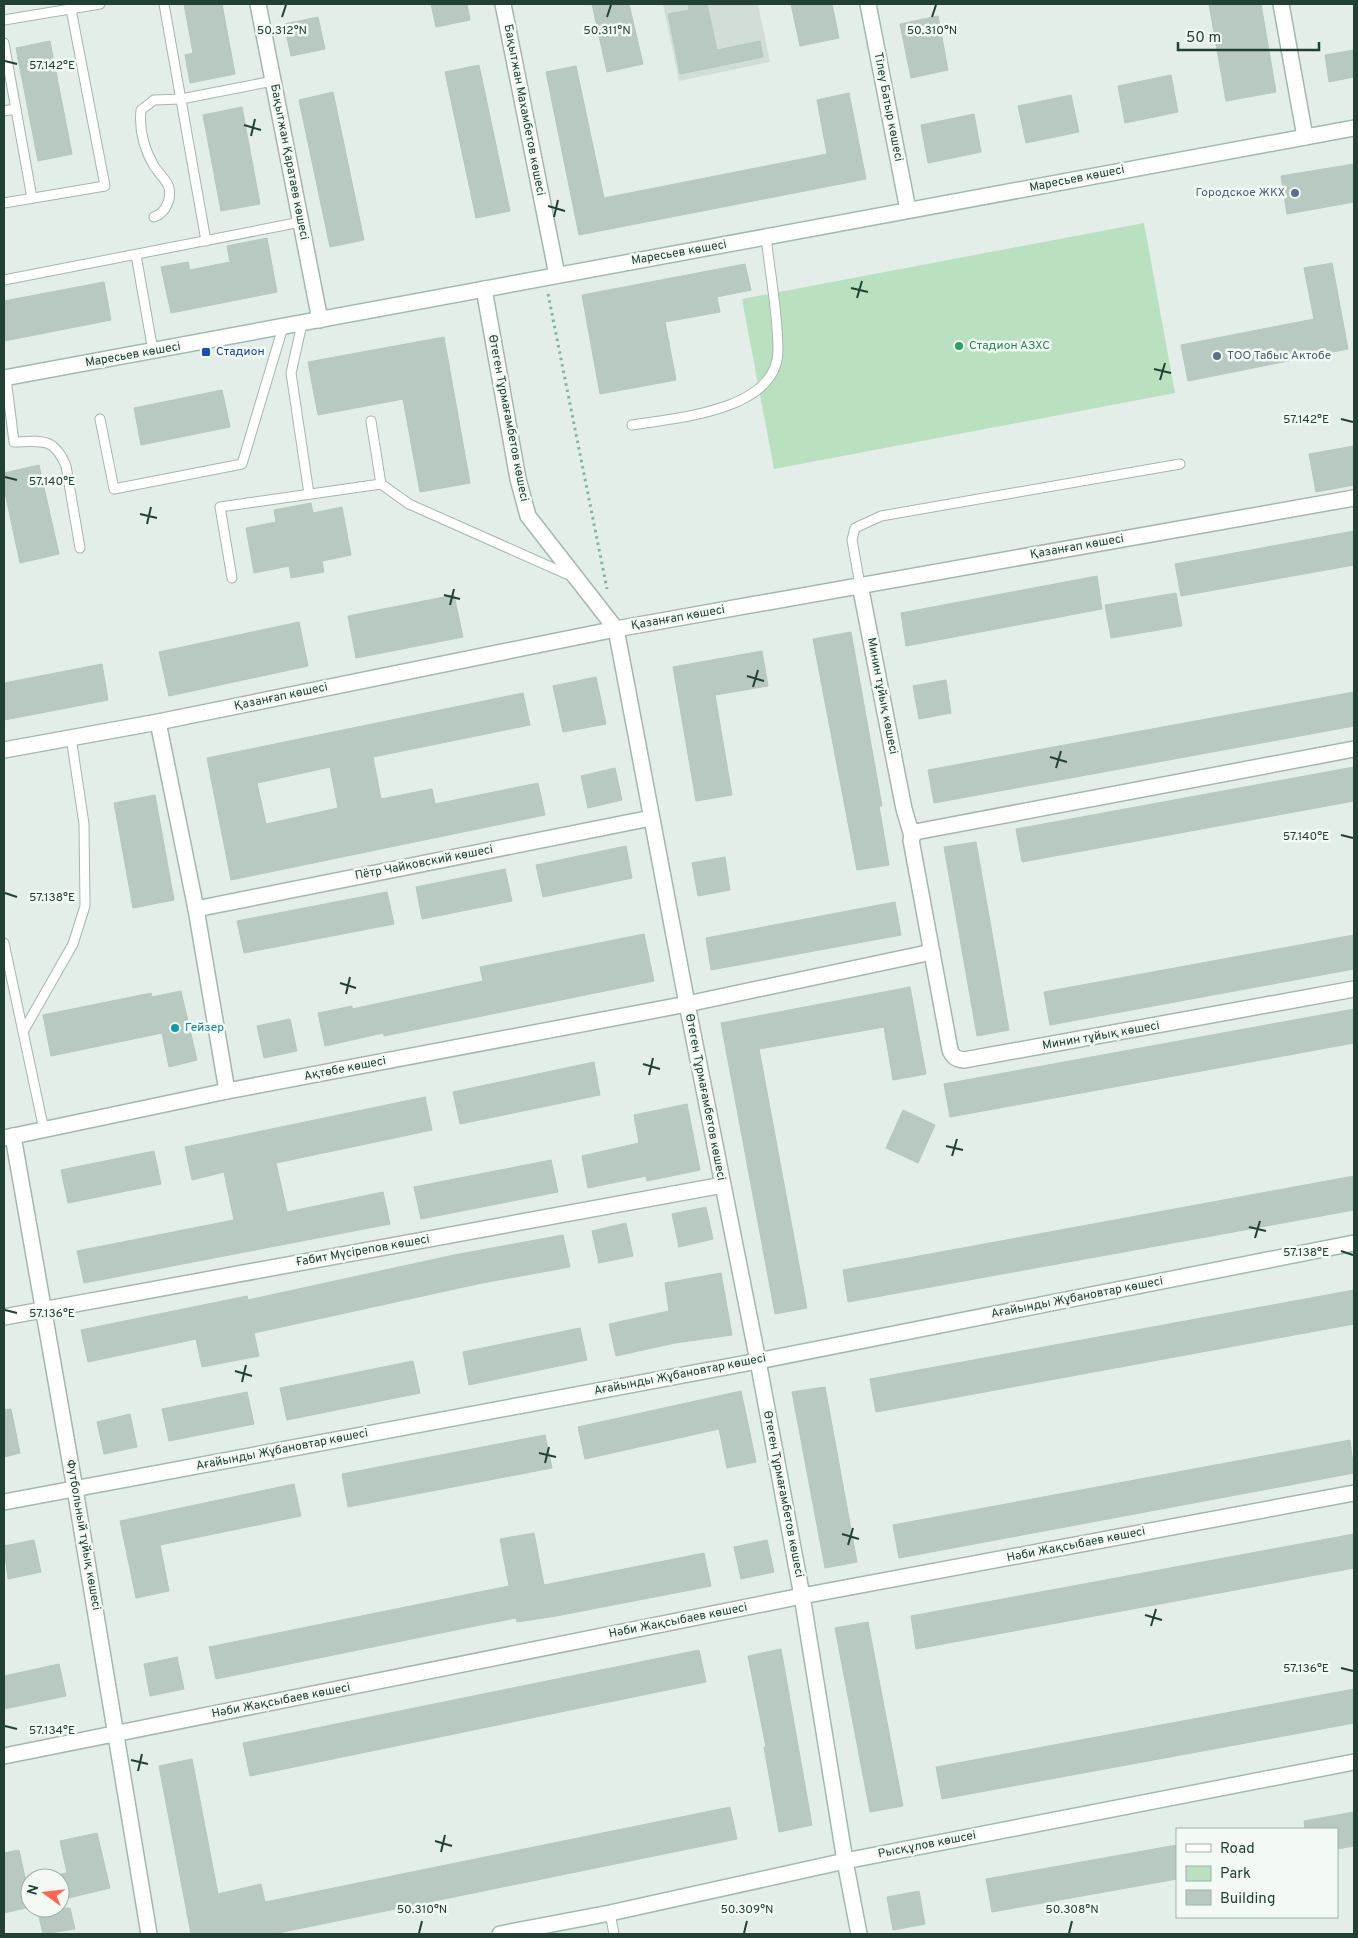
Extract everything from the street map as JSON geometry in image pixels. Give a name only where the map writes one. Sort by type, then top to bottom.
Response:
[{"type":"street","name":"Бақытжан Қаратаев көшесі","points":[[258,4],[320,320]]},
{"type":"street","name":"Бақытжан Махамбетов көшесі","points":[[503,4],[557,275]]},
{"type":"street","name":"Тілеу Батыр көшесі","points":[[868,4],[908,210]]},
{"type":"street","points":[[1282,4],[1305,137]]},
{"type":"street","name":"Маресьев көшесі","points":[[5,378],[1354,128]]},
{"type":"street","name":"Өтеген Тұрмағамбетов көшесі","points":[[484,289],[518,479],[528,516],[616,629],[802,1596],[845,1862],[859,1934]]},
{"type":"street","name":"Қазанғап көшесі","points":[[4,750],[158,722],[616,629],[1354,498]]},
{"type":"street","name":"Минин тұйық көшесі","points":[[860,586],[904,809],[912,836],[950,1050],[953,1056],[964,1060],[1354,990]]},
{"type":"street","points":[[158,722],[196,908],[227,1091]]},
{"type":"street","points":[[912,836],[915,832],[1354,749]]},
{"type":"street","name":"Пётр Чайковский көшесі","points":[[196,908],[651,818]]},
{"type":"street","points":[[687,1004],[932,952]]},
{"type":"street","name":"Ақтөбе көшесі","points":[[8,1137],[227,1091],[687,1004]]},
{"type":"street","name":"Футбольный тұйық көшесі","points":[[8,1137],[44,1310],[149,1934]]},
{"type":"street","name":"Ғабит Мүсірепов көшесі","points":[[4,1317],[723,1185]]},
{"type":"street","name":"Ағайынды Жұбановтар көшесі","points":[[4,1502],[758,1361],[1354,1243]]},
{"type":"street","name":"Нәби Жақсыбаев көшесі","points":[[4,1756],[802,1596],[1354,1493]]},
{"type":"street","name":"Рысқұлов көшсеі","points":[[500,1934],[610,1913],[845,1862],[1354,1762]]},
{"type":"lane","points":[[4,20],[100,4]]},
{"type":"lane","points":[[164,4],[206,241]]},
{"type":"lane","points":[[4,203],[105,186],[70,9]]},
{"type":"lane","points":[[4,43],[32,198]]},
{"type":"lane","points":[[154,217],[165,209],[170,196],[168,185],[152,163],[139,127],[141,110],[154,100],[181,98],[273,81]]},
{"type":"lane","points":[[4,111],[16,109]]},
{"type":"lane","points":[[4,280],[301,222]]},
{"type":"lane","points":[[632,425],[690,416],[736,403],[769,381],[778,353],[766,236]]},
{"type":"lane","points":[[136,255],[153,351]]},
{"type":"lane","points":[[302,324],[291,373],[309,494]]},
{"type":"lane","points":[[100,419],[114,489],[242,464],[282,327]]},
{"type":"lane","points":[[5,378],[14,442],[40,441],[53,444],[62,455],[66,466],[80,548]]},
{"type":"lane","points":[[371,422],[381,484],[408,504],[576,578]]},
{"type":"lane","points":[[860,586],[852,540],[855,528],[880,516],[1180,464]]},
{"type":"lane","points":[[232,578],[220,507],[381,484]]},
{"type":"lane","points":[[24,1030],[73,944],[85,906],[84,824],[71,737]]},
{"type":"lane","points":[[4,943],[44,1130]]},
{"type":"lane","points":[[610,1913],[614,1934]]},
{"type":"path","points":[[547,292],[608,592]]},
{"type":"shaded area","points":[[663,4],[758,4],[770,62],[679,81]]},
{"type":"green space","name":"Стадион АЗХС","points":[[1144,223],[1175,393],[774,469],[742,299]]},
{"type":"building","points":[[184,4],[222,4],[235,74],[190,83],[185,55],[193,53]]},
{"type":"building","points":[[431,4],[467,4],[470,20],[436,27]]},
{"type":"building","points":[[592,4],[629,4],[643,64],[607,72]]},
{"type":"building","points":[[688,4],[707,4],[717,50],[760,41],[763,57],[680,74],[668,14],[689,10]]},
{"type":"building","points":[[791,4],[832,4],[839,38],[800,46]]},
{"type":"building","points":[[1209,4],[1261,4],[1276,92],[1226,101]]},
{"type":"building","points":[[938,16],[948,70],[911,78],[900,24]]},
{"type":"building","points":[[318,17],[325,49],[291,56],[284,24]]},
{"type":"building","points":[[50,41],[72,154],[38,161],[16,48]]},
{"type":"building","points":[[1354,50],[1354,77],[1329,82],[1325,55]]},
{"type":"building","points":[[479,65],[510,211],[476,218],[445,72]]},
{"type":"building","points":[[576,66],[604,198],[827,154],[817,100],[849,93],[866,179],[579,235],[546,72]]},
{"type":"building","points":[[1171,75],[1178,112],[1125,123],[1118,86]]},
{"type":"building","points":[[333,92],[364,240],[330,247],[299,100]]},
{"type":"building","points":[[1071,95],[1079,132],[1026,143],[1018,106]]},
{"type":"building","points":[[242,107],[260,204],[221,211],[203,115]]},
{"type":"building","points":[[974,114],[981,152],[928,163],[921,125]]},
{"type":"building","points":[[1354,164],[1354,202],[1287,214],[1281,176]]},
{"type":"building","points":[[267,238],[277,292],[171,313],[161,267],[188,262],[190,270],[230,262],[227,246]]},
{"type":"building","points":[[1332,263],[1348,349],[1188,381],[1181,345],[1314,319],[1304,268]]},
{"type":"building","points":[[745,264],[751,290],[717,297],[720,312],[665,322],[676,380],[600,394],[582,295]]},
{"type":"building","points":[[104,282],[111,320],[4,341],[4,301]]},
{"type":"building","points":[[444,337],[470,483],[420,492],[403,399],[318,415],[308,362]]},
{"type":"building","points":[[222,390],[230,427],[141,445],[134,408]]},
{"type":"building","points":[[1354,446],[1354,485],[1316,492],[1309,454]]},
{"type":"building","points":[[39,465],[59,554],[20,563],[4,488],[4,473]]},
{"type":"building","points":[[311,503],[313,513],[342,507],[351,555],[322,561],[324,572],[291,578],[289,566],[254,573],[246,528],[276,522],[274,510]]},
{"type":"building","points":[[1354,531],[1354,565],[1181,596],[1175,564]]},
{"type":"building","points":[[1097,576],[1102,609],[906,646],[901,613]]},
{"type":"building","points":[[1176,593],[1182,626],[1111,638],[1105,605]]},
{"type":"building","points":[[454,595],[463,637],[356,658],[348,616]]},
{"type":"building","points":[[299,622],[308,666],[169,696],[159,652]]},
{"type":"building","points":[[851,632],[882,806],[879,806],[889,865],[857,870],[813,639]]},
{"type":"building","points":[[762,651],[768,686],[715,695],[732,795],[696,801],[673,667]]},
{"type":"building","points":[[102,664],[108,700],[4,720],[4,683]]},
{"type":"building","points":[[596,677],[606,724],[563,732],[553,686]]},
{"type":"building","points":[[946,680],[951,713],[919,719],[913,686]]},
{"type":"building","points":[[1354,692],[1354,726],[934,803],[928,770]]},
{"type":"building","points":[[523,693],[530,725],[373,757],[381,799],[432,789],[435,804],[538,783],[545,815],[231,880],[207,758]],"holes":[[[330,767],[338,808],[266,824],[257,783]]]},
{"type":"building","points":[[1354,767],[1354,801],[1022,862],[1016,829]]},
{"type":"building","points":[[615,768],[622,800],[588,808],[581,776]]},
{"type":"building","points":[[155,795],[174,900],[133,908],[114,803]]},
{"type":"building","points":[[976,842],[1009,1030],[977,1036],[944,847]]},
{"type":"building","points":[[626,846],[632,878],[543,897],[536,865]]},
{"type":"building","points":[[725,857],[730,890],[698,896],[692,863]]},
{"type":"building","points":[[505,869],[512,901],[422,919],[416,887]]},
{"type":"building","points":[[387,892],[394,924],[244,953],[237,921]]},
{"type":"building","points":[[895,902],[901,935],[711,970],[706,938]]},
{"type":"building","points":[[644,934],[654,981],[384,1036],[383,1033],[325,1046],[318,1013],[352,1006],[352,1009],[483,981],[480,967]]},
{"type":"building","points":[[1354,935],[1354,969],[1050,1025],[1044,992]]},
{"type":"building","points":[[910,987],[926,1074],[893,1080],[884,1027],[759,1049],[807,1308],[775,1314],[721,1023]]},
{"type":"building","points":[[181,991],[197,1060],[169,1067],[162,1033],[51,1056],[43,1015],[151,993],[152,997]]},
{"type":"building","points":[[1354,1009],[1354,1043],[950,1117],[944,1084]]},
{"type":"building","points":[[290,1019],[297,1051],[264,1058],[257,1026]]},
{"type":"building","points":[[594,1062],[600,1095],[460,1124],[453,1092]]},
{"type":"building","points":[[425,1097],[432,1130],[276,1163],[287,1212],[383,1192],[390,1224],[84,1283],[77,1251],[234,1220],[224,1172],[192,1180],[185,1147]]},
{"type":"building","points":[[687,1104],[700,1170],[647,1181],[646,1176],[588,1188],[582,1156],[639,1143],[634,1115]]},
{"type":"building","points":[[903,1110],[935,1125],[918,1163],[886,1148]]},
{"type":"building","points":[[154,1151],[161,1184],[68,1203],[61,1170]]},
{"type":"building","points":[[551,1160],[558,1192],[421,1219],[414,1187]]},
{"type":"building","points":[[1354,1176],[1354,1210],[848,1302],[843,1270]]},
{"type":"building","points":[[706,1207],[713,1239],[679,1247],[672,1214]]},
{"type":"building","points":[[626,1223],[633,1256],[599,1263],[592,1231]]},
{"type":"building","points":[[563,1235],[570,1267],[482,1283],[254,1333],[259,1356],[202,1367],[196,1339],[88,1362],[81,1330],[247,1296],[248,1300],[454,1255]]},
{"type":"building","points":[[721,1273],[732,1335],[675,1343],[616,1356],[609,1324],[669,1311],[665,1283]]},
{"type":"building","points":[[1354,1290],[1354,1324],[876,1412],[870,1379]]},
{"type":"building","points":[[580,1328],[587,1360],[469,1385],[463,1352]]},
{"type":"building","points":[[413,1361],[420,1393],[287,1420],[280,1388]]},
{"type":"building","points":[[825,1387],[857,1562],[825,1568],[792,1392]]},
{"type":"building","points":[[741,1391],[756,1462],[727,1468],[719,1429],[585,1459],[578,1427]]},
{"type":"building","points":[[247,1392],[254,1424],[169,1441],[162,1409]]},
{"type":"building","points":[[11,1409],[20,1453],[4,1457],[4,1410]]},
{"type":"building","points":[[130,1414],[137,1447],[104,1454],[97,1422]]},
{"type":"building","points":[[545,1435],[552,1468],[348,1507],[342,1474]]},
{"type":"building","points":[[1350,1440],[1354,1473],[899,1558],[893,1525]]},
{"type":"building","points":[[294,1484],[301,1516],[160,1545],[169,1591],[136,1598],[120,1521]]},
{"type":"building","points":[[534,1533],[544,1585],[704,1553],[711,1586],[556,1616],[517,1622],[516,1618],[216,1679],[209,1647],[509,1586],[500,1539]]},
{"type":"building","points":[[1354,1534],[1354,1568],[916,1649],[911,1616]]},
{"type":"building","points":[[34,1540],[41,1572],[8,1579],[4,1546]]},
{"type":"building","points":[[767,1540],[774,1572],[741,1579],[734,1547]]},
{"type":"building","points":[[868,1622],[903,1806],[870,1812],[835,1628]]},
{"type":"building","points":[[781,1649],[812,1825],[779,1832],[764,1747],[766,1747],[748,1656]]},
{"type":"building","points":[[699,1650],[706,1682],[250,1776],[243,1743]]},
{"type":"building","points":[[177,1657],[184,1689],[150,1696],[144,1664]]},
{"type":"building","points":[[59,1664],[66,1696],[4,1709],[4,1676]]},
{"type":"building","points":[[1354,1689],[1354,1723],[942,1799],[936,1767]]},
{"type":"building","points":[[192,1759],[218,1894],[261,1884],[265,1902],[730,1807],[737,1839],[273,1934],[191,1934],[159,1766]]},
{"type":"building","points":[[1354,1812],[1354,1846],[1338,1849],[1338,1828],[1305,1828],[1304,1821]]},
{"type":"building","points":[[97,1833],[110,1888],[70,1898],[70,1868],[66,1868],[60,1841]]},
{"type":"building","points":[[1176,1845],[1176,1879],[992,1912],[986,1879]]},
{"type":"building","points":[[19,1850],[23,1868],[20,1868],[20,1909],[4,1913],[4,1853]]},
{"type":"building","points":[[919,1891],[925,1924],[893,1930],[887,1897]]},
{"type":"building","points":[[70,1908],[75,1929],[43,1934],[39,1918],[70,1918]]},
{"type":"place","name":"Городское ЖКХ","points":[[1295,193]]},
{"type":"place","name":"Стадион АЗХС","points":[[959,346]]},
{"type":"place","name":"Стадион","points":[[206,352]]},
{"type":"place","name":"ТОО Табыс Актобе","points":[[1217,356]]},
{"type":"place","name":"Гейзер","points":[[175,1028]]}]
